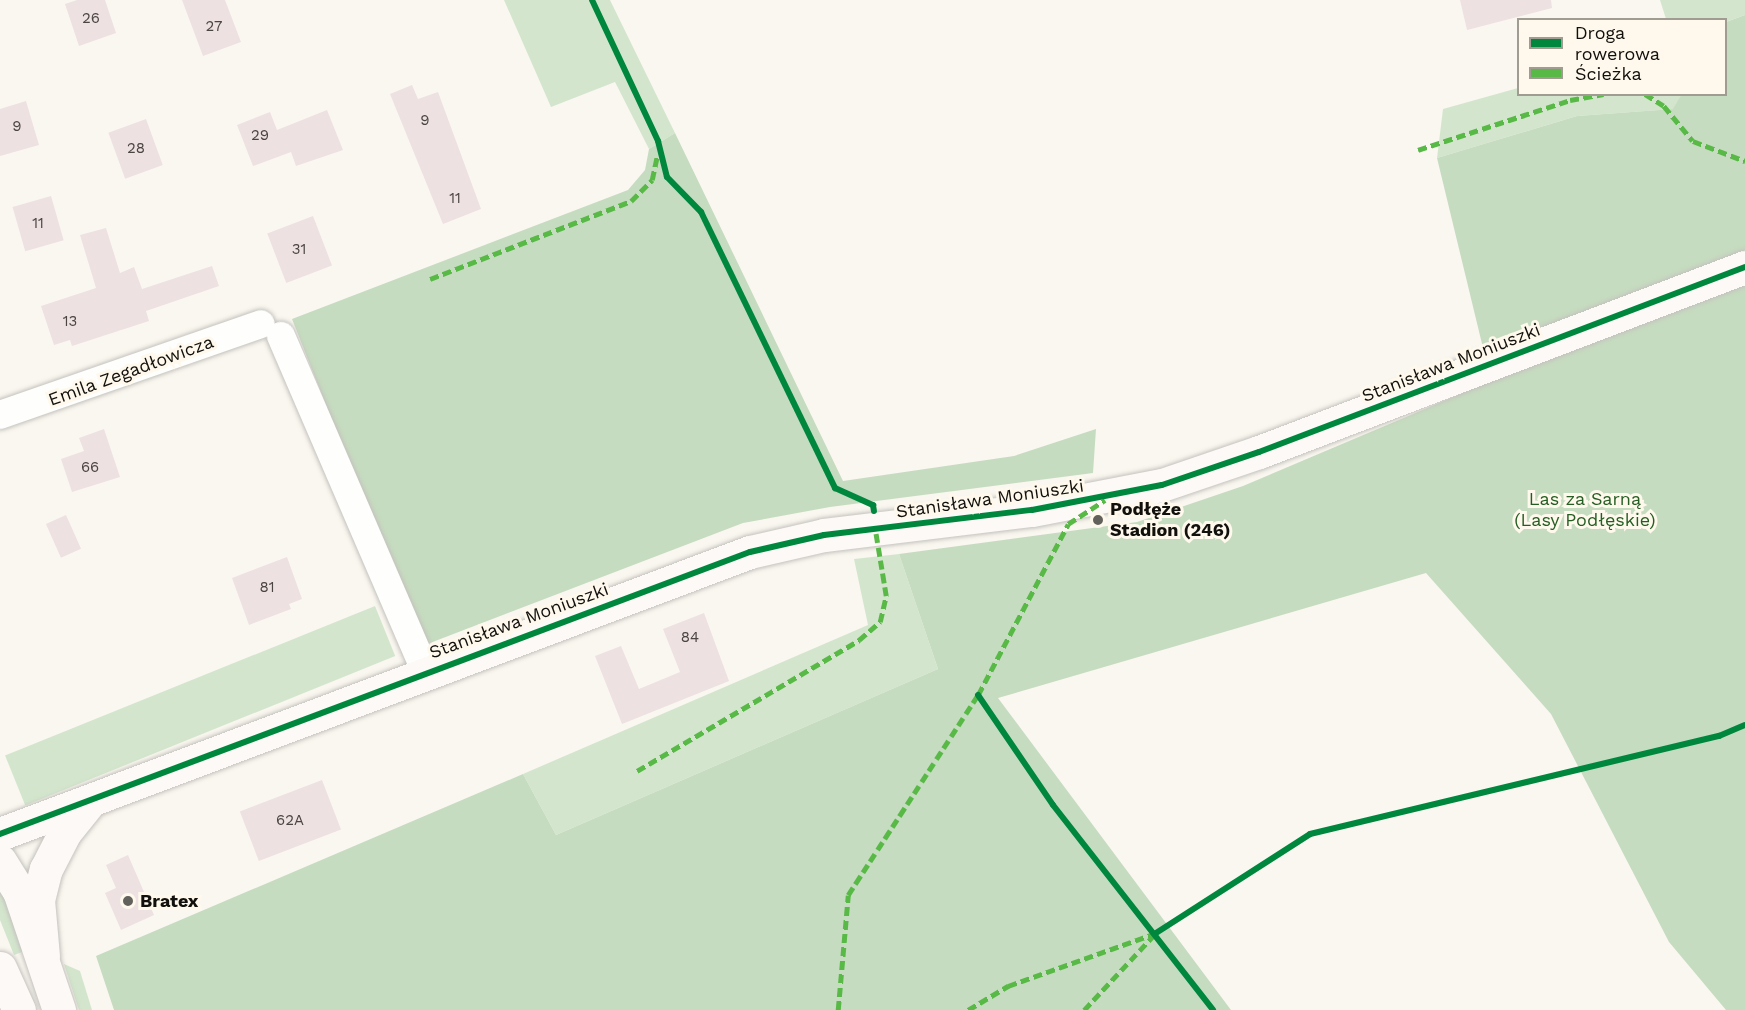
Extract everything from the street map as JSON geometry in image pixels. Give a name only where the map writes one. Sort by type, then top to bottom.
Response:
[{"type":"street","name":"Stanisława Moniuszki","points":[[0,834],[750,552],[824,535],[1084,502],[1201,474],[1745,267]]},
{"type":"street","name":"Emila Zegadłowicza","points":[[0,415],[271,330],[426,672]]},
{"type":"street","points":[[43,956],[38,900],[46,869],[65,832],[90,801]]},
{"type":"street","points":[[0,861],[19,891],[43,956],[59,1010]]},
{"type":"street","points":[[1,968],[19,1010]]},
{"type":"green space","points":[[504,0],[610,0],[675,133],[649,149],[615,82],[551,107]]},
{"type":"green space","points":[[1660,0],[1745,0],[1745,15],[1727,22],[1727,18],[1666,18]]},
{"type":"green space","name":"Las za Sarną (Lasy Podłęskie)","points":[[1745,15],[1745,1010],[1726,1010],[1669,942],[1551,714],[1426,573],[998,698],[1231,1010],[114,1010],[96,956],[523,774],[556,835],[938,669],[899,554],[1137,522],[1243,486],[1491,381],[1437,158],[1577,116],[1673,109],[1680,96],[1727,96],[1727,22]]},
{"type":"green space","points":[[1517,88],[1517,96],[1680,96],[1674,109],[1577,116],[1437,158],[1443,109]]},
{"type":"green space","points":[[675,133],[843,481],[1014,456],[1096,429],[1093,473],[830,507],[743,523],[430,643],[419,640],[292,319],[628,190],[645,170],[649,149]]},
{"type":"green space","points":[[899,554],[938,669],[556,835],[523,774],[868,625],[854,559]]},
{"type":"green space","points":[[375,606],[395,656],[25,806],[5,755]]},
{"type":"green space","points":[[0,876],[25,951],[14,955],[0,920]]},
{"type":"green space","points":[[64,964],[80,971],[92,1010],[79,1010]]},
{"type":"building","points":[[77,0],[105,0],[116,33],[79,46],[65,4]]},
{"type":"building","points":[[182,0],[225,0],[241,42],[203,56]]},
{"type":"building","points":[[1460,0],[1551,0],[1552,8],[1467,30]]},
{"type":"building","points":[[412,85],[418,99],[438,92],[481,209],[443,224],[390,94]]},
{"type":"building","points":[[26,101],[39,145],[0,156],[0,109]]},
{"type":"building","points":[[327,110],[343,150],[296,166],[291,152],[253,166],[237,125],[270,112],[277,130]]},
{"type":"building","points":[[146,119],[163,165],[125,179],[108,133]]},
{"type":"building","points":[[51,196],[64,240],[25,251],[13,207]]},
{"type":"building","points":[[313,216],[332,265],[286,283],[267,234]]},
{"type":"building","points":[[106,228],[120,273],[134,267],[142,289],[212,266],[219,286],[146,311],[149,321],[72,346],[70,340],[54,345],[41,306],[96,288],[80,235]]},
{"type":"building","points":[[104,429],[120,477],[72,492],[61,459],[84,451],[79,438]]},
{"type":"building","points":[[66,515],[81,549],[61,558],[46,524]]},
{"type":"building","points":[[287,557],[302,599],[289,604],[291,609],[249,625],[232,578]]},
{"type":"building","points":[[704,613],[729,681],[622,724],[595,656],[621,646],[639,689],[680,672],[663,629]]},
{"type":"building","points":[[322,780],[341,829],[259,861],[240,812]]},
{"type":"building","points":[[128,855],[154,915],[121,930],[105,893],[116,888],[106,865]]},
{"type":"marked path","points":[[1418,150],[1570,100],[1592,96]]},
{"type":"marked path","points":[[1648,96],[1664,106],[1693,141],[1745,161]]},
{"type":"marked path","points":[[430,279],[631,201],[652,180],[657,156]]},
{"type":"marked path","points":[[838,1010],[848,895],[978,695],[1068,524],[1105,500]]},
{"type":"marked path","points":[[637,771],[859,640],[880,622],[886,596],[875,529]]},
{"type":"marked path","points":[[968,1010],[1008,986],[1156,933]]},
{"type":"marked path","points":[[1084,1010],[1154,935]]},
{"type":"cycle path","points":[[592,0],[658,141],[667,177],[701,212],[835,488],[873,505],[874,511]]},
{"type":"cycle path","points":[[0,834],[750,552],[824,535],[1032,510],[1162,485],[1259,452],[1745,267]]},
{"type":"cycle path","points":[[978,695],[1053,805],[1213,1010]]},
{"type":"cycle path","points":[[1156,933],[1310,834],[1719,736],[1745,725]]},
{"type":"place","name":"Podłęże Stadion (246)","points":[[1098,520]]},
{"type":"place","name":"Bratex","points":[[128,901]]}]
